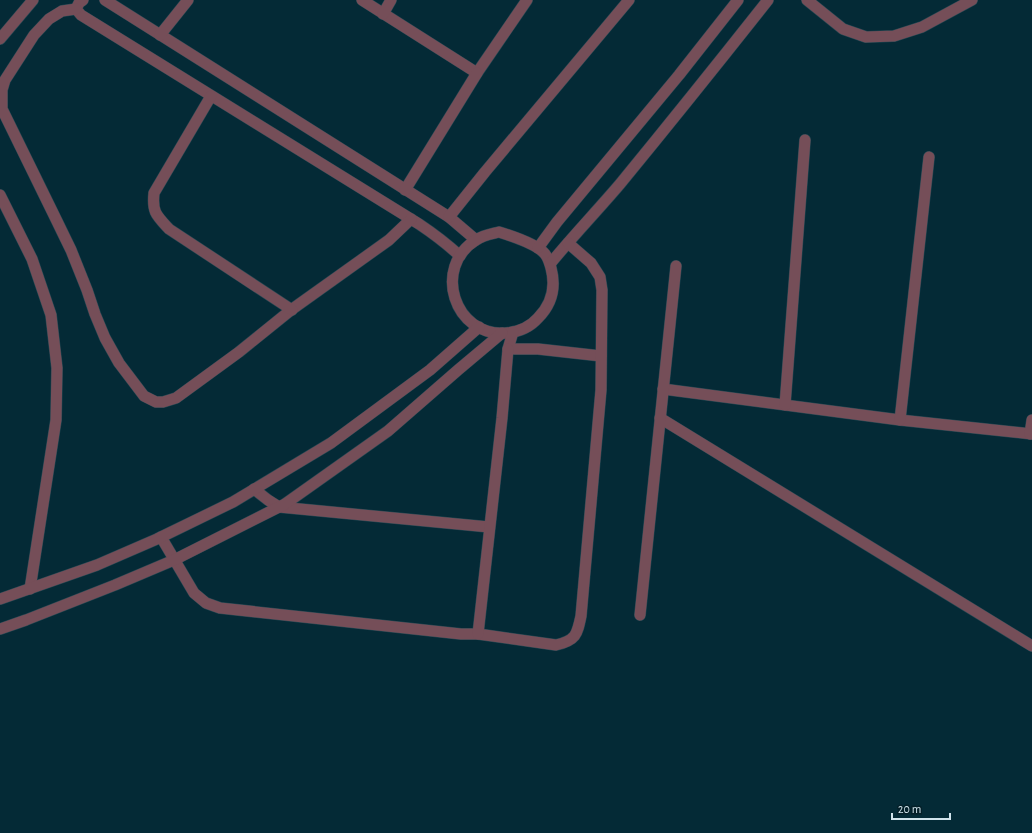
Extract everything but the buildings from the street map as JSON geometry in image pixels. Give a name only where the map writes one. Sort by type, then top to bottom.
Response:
[{"type":"street","points":[[0,39],[33,0]]},
{"type":"street","points":[[76,9],[79,3],[83,0]]},
{"type":"street","points":[[105,0],[449,218],[476,240]]},
{"type":"street","points":[[160,34],[188,0]]},
{"type":"street","points":[[362,0],[477,73]]},
{"type":"street","points":[[383,14],[391,0]]},
{"type":"street","points":[[405,190],[477,73],[527,0]]},
{"type":"street","points":[[449,218],[485,172],[629,0]]},
{"type":"street","points":[[538,248],[557,222],[738,0]]},
{"type":"street","points":[[550,264],[607,199],[768,0]]},
{"type":"street","points":[[807,0],[843,29],[866,37],[894,36],[922,27],[972,0]]},
{"type":"street","points":[[76,9],[81,15],[411,219],[449,245],[460,256]]},
{"type":"street","points":[[76,9],[62,11],[49,19],[34,35],[5,80],[2,90],[2,109],[71,250],[104,338],[119,363],[144,396],[156,402],[163,402],[176,398],[239,352],[292,310],[389,240],[411,219]]},
{"type":"street","points":[[211,96],[154,193],[153,204],[156,216],[169,229],[292,310]]},
{"type":"street","points":[[785,405],[805,140]]},
{"type":"street","points":[[900,420],[929,157]]},
{"type":"street","points":[[0,195],[32,259],[49,308],[57,368],[56,420],[30,589]]},
{"type":"street","points":[[499,232],[514,236],[538,248],[545,254],[550,264],[553,277],[553,290],[550,302],[543,313],[534,322],[513,332],[502,333],[479,327],[470,321],[462,312],[456,302],[453,291],[452,279],[454,267],[467,247],[476,240],[499,232]]},
{"type":"street","points":[[161,537],[194,593],[206,603],[220,608],[461,634],[478,634],[556,645],[567,642],[575,636],[581,616],[601,390],[602,290],[600,277],[591,263],[568,242]]},
{"type":"street","points":[[640,615],[676,266]]},
{"type":"street","points":[[0,600],[97,565],[161,537],[233,502],[331,443],[430,370],[479,327]]},
{"type":"street","points":[[478,634],[508,349],[513,332]]},
{"type":"street","points":[[0,628],[26,620],[116,585],[174,560],[285,504],[388,430],[502,333]]},
{"type":"street","points":[[508,349],[538,349],[601,356]]},
{"type":"street","points":[[663,389],[900,420],[1031,434],[1032,420]]},
{"type":"street","points":[[660,418],[1032,646]]},
{"type":"street","points":[[254,489],[279,507],[489,527]]}]
